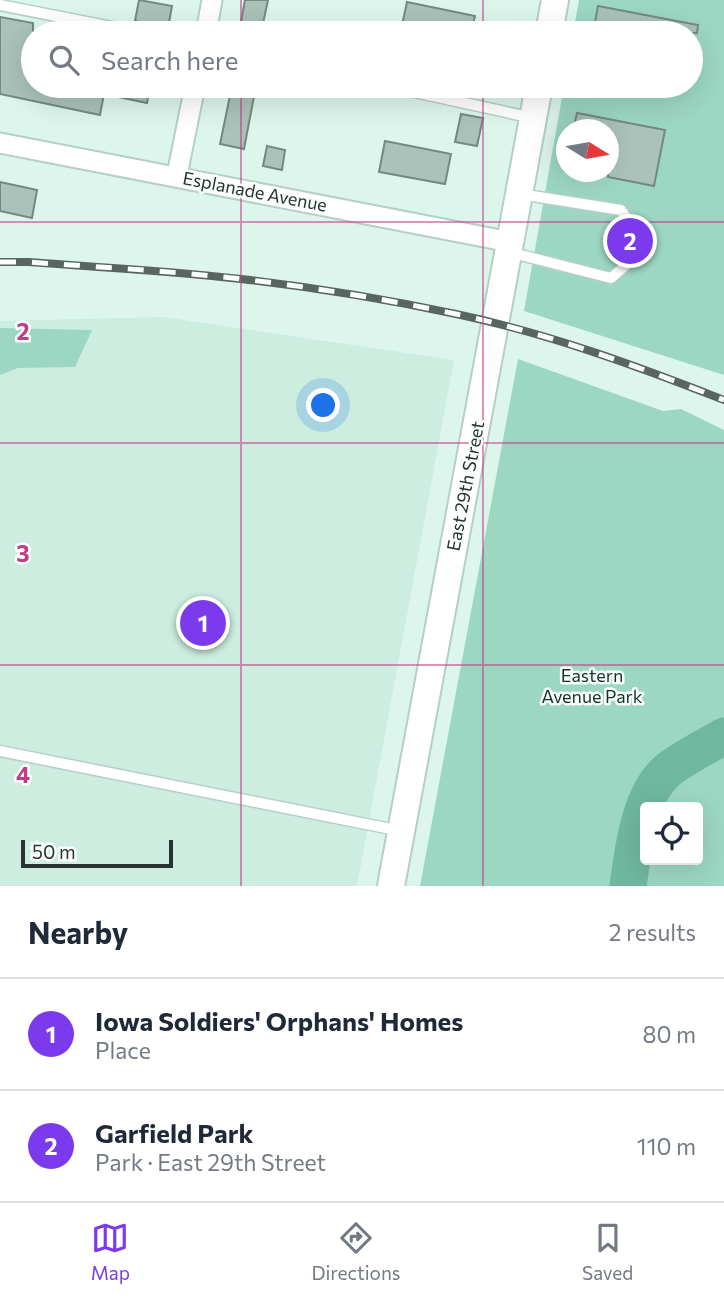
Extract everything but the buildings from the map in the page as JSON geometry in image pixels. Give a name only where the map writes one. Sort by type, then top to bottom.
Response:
[{"type":"street","points":[[208,21],[212,0]]},
{"type":"street","points":[[551,21],[555,0]]},
{"type":"street","points":[[177,176],[193,98]]},
{"type":"street","name":"East 29th Street","points":[[391,886],[537,98]]},
{"type":"street","name":"Esplanade Avenue","points":[[0,143],[177,176],[510,247]]},
{"type":"lane","points":[[0,5],[81,21]]},
{"type":"lane","points":[[442,98],[534,118]]},
{"type":"lane","points":[[510,247],[611,278],[633,259],[635,230],[621,210],[520,194]]},
{"type":"lane","points":[[0,751],[401,831]]},
{"type":"shaded area","points":[[163,317],[454,360],[357,886],[0,886],[0,321]]},
{"type":"green space","points":[[579,0],[724,0],[724,375],[524,311],[556,131],[556,182],[619,182],[619,119],[558,119],[562,98],[703,98],[703,21],[575,21]]},
{"type":"green space","points":[[0,328],[92,330],[75,367],[18,368],[0,375]]},
{"type":"green space","name":"Eastern Avenue Park","points":[[518,359],[663,411],[681,409],[724,430],[724,886],[420,886]]},
{"type":"waterway","points":[[628,886],[639,824],[650,793],[658,780],[674,765],[724,736]]},
{"type":"railway","points":[[0,262],[214,276],[402,303],[490,322],[558,341],[724,400]]},
{"type":"place","name":"Garfield Park","points":[[630,241]]},
{"type":"place","name":"Iowa Soldiers' Orphans' Homes","points":[[203,623]]}]
